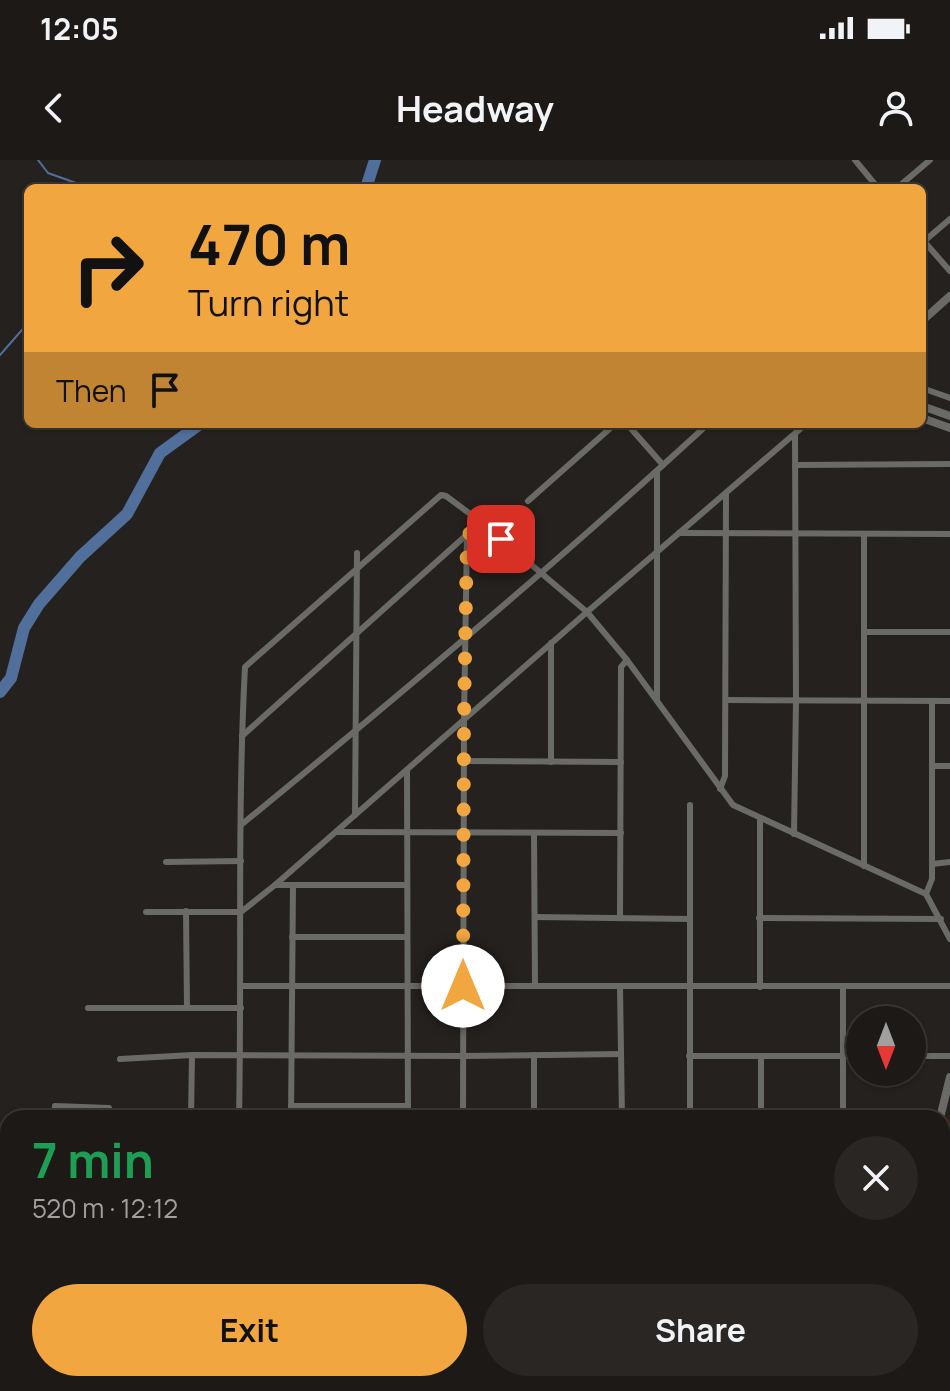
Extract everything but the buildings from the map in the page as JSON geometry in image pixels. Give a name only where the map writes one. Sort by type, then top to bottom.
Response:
[{"type":"street","points":[[855,160],[875,184]]},
{"type":"street","points":[[902,184],[930,160]]},
{"type":"street","points":[[926,239],[950,219]]},
{"type":"street","points":[[926,244],[950,271]]},
{"type":"street","points":[[926,317],[950,296]]},
{"type":"street","points":[[926,389],[950,398]]},
{"type":"street","points":[[926,407],[950,416]]},
{"type":"street","points":[[926,419],[950,428]]},
{"type":"street","points":[[528,501],[610,428]]},
{"type":"street","points":[[630,428],[660,468],[656,553],[657,699]]},
{"type":"street","points":[[241,825],[541,572],[704,428]]},
{"type":"street","points":[[146,912],[241,912],[802,428]]},
{"type":"street","points":[[794,834],[795,434]]},
{"type":"street","points":[[795,465],[950,464]]},
{"type":"street","points":[[239,1110],[245,667],[441,495],[481,522],[587,612],[657,699],[733,805],[926,894],[950,939]]},
{"type":"street","points":[[720,789],[725,776],[726,495]]},
{"type":"street","points":[[242,736],[481,522]]},
{"type":"street","points":[[679,533],[950,534]]},
{"type":"street","points":[[864,535],[864,866]]},
{"type":"street","points":[[463,1110],[467,536]]},
{"type":"street","points":[[355,815],[357,553]]},
{"type":"street","points":[[864,632],[950,632]]},
{"type":"street","points":[[551,643],[551,762]]},
{"type":"street","points":[[620,918],[621,667],[627,660]]},
{"type":"street","points":[[726,700],[950,701]]},
{"type":"street","points":[[926,894],[932,879],[932,702]]},
{"type":"street","points":[[464,761],[621,762]]},
{"type":"street","points":[[932,766],[950,766]]},
{"type":"street","points":[[407,770],[408,1110]]},
{"type":"street","points":[[690,805],[690,1110]]},
{"type":"street","points":[[760,818],[760,987]]},
{"type":"street","points":[[335,832],[621,833]]},
{"type":"street","points":[[534,833],[535,986]]},
{"type":"street","points":[[166,862],[241,861]]},
{"type":"street","points":[[932,864],[950,862]]},
{"type":"street","points":[[275,885],[407,885]]},
{"type":"street","points":[[291,1110],[293,885]]},
{"type":"street","points":[[186,911],[187,1008]]},
{"type":"street","points":[[535,917],[689,919]]},
{"type":"street","points":[[759,918],[941,919]]},
{"type":"street","points":[[292,937],[407,937]]},
{"type":"street","points":[[241,986],[950,986]]},
{"type":"street","points":[[620,987],[622,1110]]},
{"type":"street","points":[[843,987],[843,1110]]},
{"type":"street","points":[[88,1008],[241,1008]]},
{"type":"street","points":[[120,1059],[192,1055],[621,1054]]},
{"type":"street","points":[[191,1110],[192,1055]]},
{"type":"street","points":[[534,1055],[534,1110]]},
{"type":"street","points":[[689,1056],[843,1056]]},
{"type":"street","points":[[926,1056],[950,1056]]},
{"type":"street","points":[[761,1057],[761,1110]]},
{"type":"street","points":[[942,1110],[950,1077]]},
{"type":"street","points":[[55,1110],[55,1106],[109,1110]]},
{"type":"street","points":[[291,1106],[408,1106]]},
{"type":"waterway","points":[[38,160],[48,173],[79,184]]},
{"type":"waterway","points":[[367,184],[375,160]]},
{"type":"waterway","points":[[0,355],[24,328]]},
{"type":"waterway","points":[[0,692],[11,678],[24,628],[39,604],[80,557],[127,514],[160,453],[194,428]]},
{"type":"route","points":[[463,986],[467,536],[481,522],[501,539]]}]
